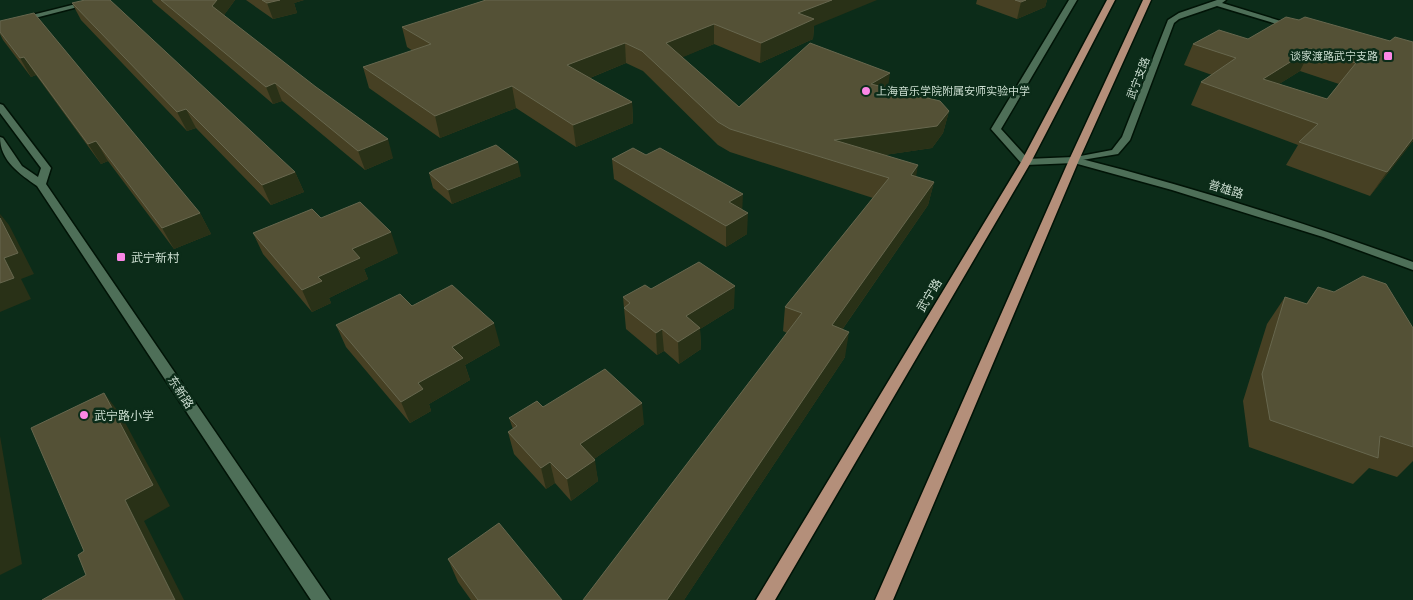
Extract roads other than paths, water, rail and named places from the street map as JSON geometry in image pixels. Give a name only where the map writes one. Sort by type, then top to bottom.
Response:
[{"type":"main road","name":"武宁路","points":[[765,600],[1026,162],[1046,120],[1111,0]]},
{"type":"main road","points":[[884,600],[1074,160],[1147,0]]},
{"type":"street","points":[[0,25],[101,0]]},
{"type":"street","points":[[1026,162],[996,129],[1073,0]]},
{"type":"street","points":[[1220,2],[1306,30]]},
{"type":"street","name":"武宁支路","points":[[1074,160],[1115,152],[1127,138],[1171,22],[1177,17],[1220,2]]},
{"type":"street","points":[[0,107],[46,168],[41,184]]},
{"type":"street","name":"东新路","points":[[0,140],[18,168],[41,184],[322,600]]},
{"type":"street","name":"普雄路","points":[[1026,162],[1074,160],[1186,191],[1327,235],[1413,266]]},
{"type":"place","name":"谈家渡路武宁支路","points":[[1388,56]]},
{"type":"place","name":"上海音乐学院附属安师实验中学","points":[[866,91]]},
{"type":"place","name":"武宁新村","points":[[121,257]]},
{"type":"place","name":"武宁路小学","points":[[84,415]]}]
